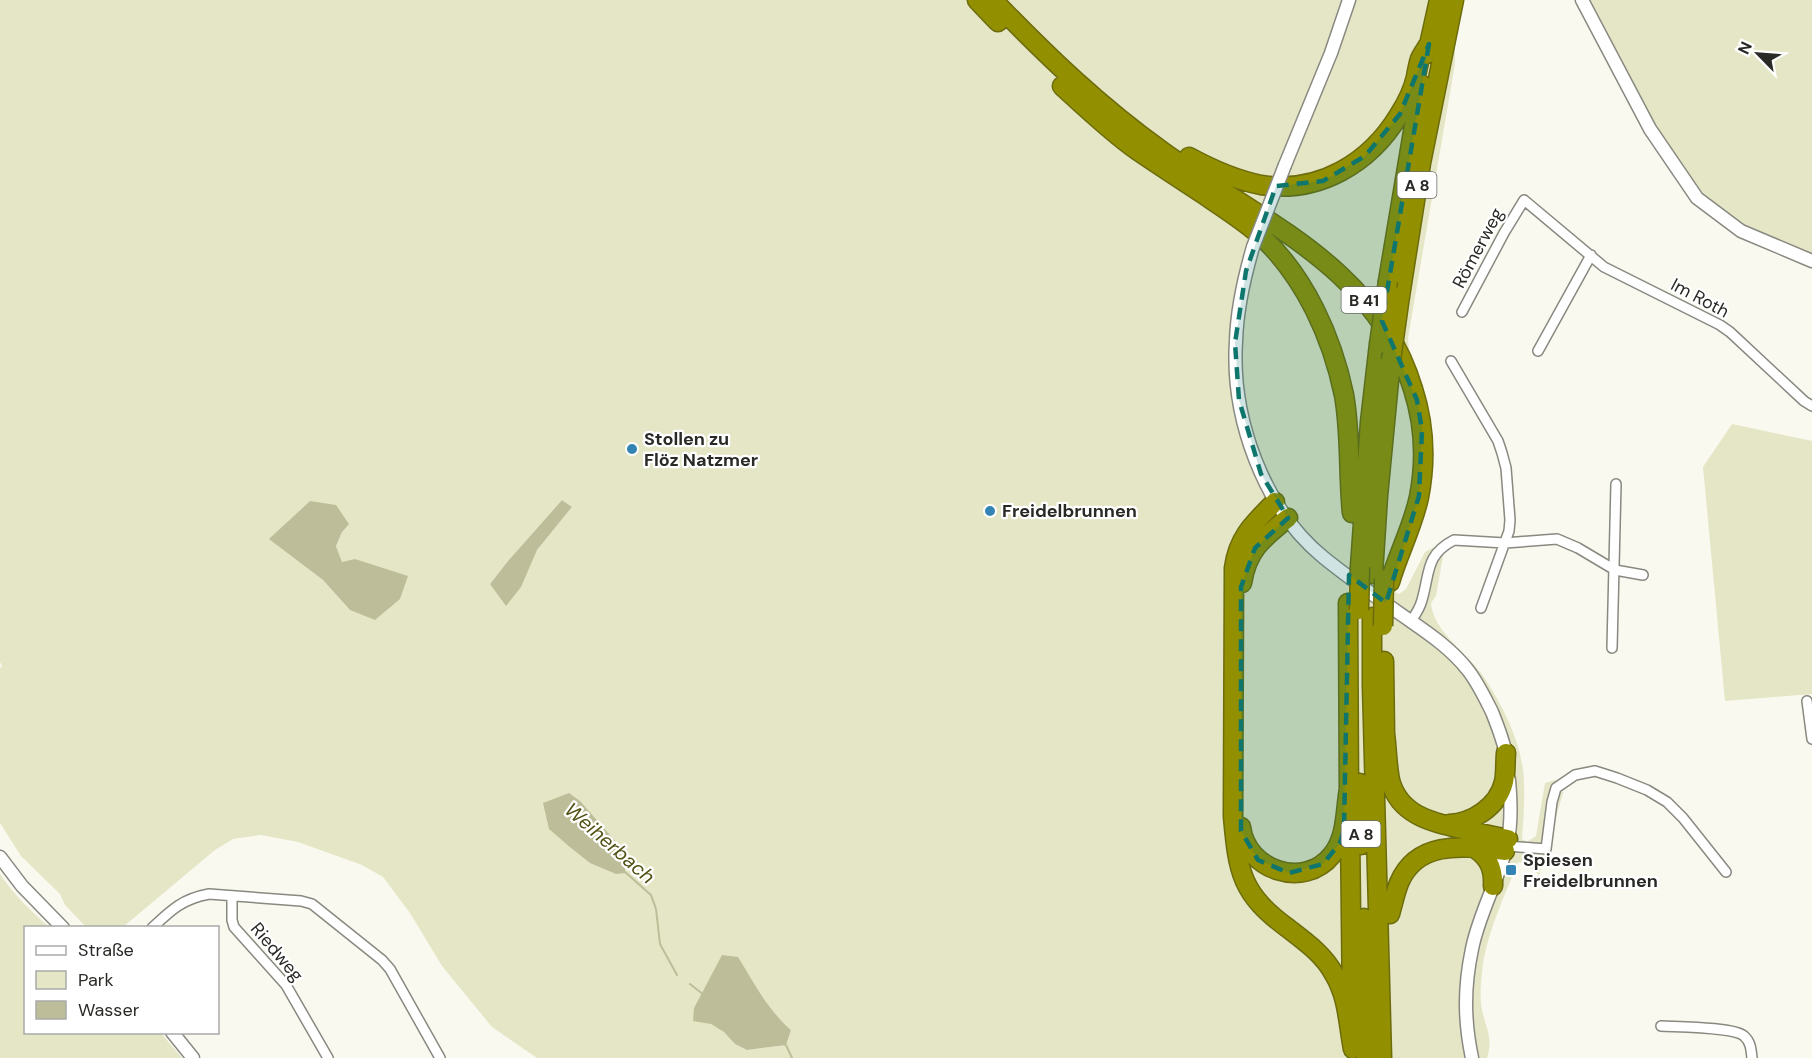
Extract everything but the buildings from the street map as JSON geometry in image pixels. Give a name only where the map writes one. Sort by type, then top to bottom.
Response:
[{"type":"highway","name":"B 41","points":[[976,0],[1082,104],[1135,148],[1244,222],[1261,236],[1291,271],[1321,324],[1333,356],[1343,394],[1349,428],[1349,483],[1352,513]]},
{"type":"highway","name":"B 41","points":[[993,0],[1063,71],[1121,121],[1163,153],[1276,225],[1309,249],[1354,289],[1384,325],[1404,362],[1417,400],[1422,430],[1423,464],[1419,496],[1411,524],[1371,573]]},
{"type":"highway","name":"A 8","points":[[1357,1055],[1358,684],[1385,423],[1383,366],[1379,344],[1412,134],[1439,0]]},
{"type":"highway","name":"A 8","points":[[1371,573],[1365,484],[1383,366],[1400,296],[1421,163],[1454,0]]},
{"type":"highway","points":[[1121,121],[1225,174],[1261,184],[1286,187],[1306,185],[1345,170],[1365,156],[1385,135],[1400,114],[1415,80],[1420,59],[1429,44]]},
{"type":"highway","points":[[1288,518],[1263,538],[1255,548],[1248,560],[1242,587],[1240,815],[1246,843],[1258,860],[1268,867],[1289,873],[1303,872],[1323,864],[1332,856],[1340,843],[1344,829],[1371,573],[1352,513],[1360,435],[1383,366]]},
{"type":"highway","points":[[1275,502],[1244,535],[1238,547],[1234,568],[1233,816],[1235,842],[1243,877],[1258,903],[1315,950],[1334,973],[1346,1003],[1357,1055]]},
{"type":"highway","points":[[1366,614],[1390,780],[1403,806],[1423,819],[1507,845]]},
{"type":"highway","name":"A 8","points":[[1366,614],[1372,697],[1382,1058]]},
{"type":"highway","points":[[1385,734],[1392,970],[1391,1058]]},
{"type":"highway","points":[[1439,824],[1459,823],[1482,813],[1491,805],[1499,795],[1503,783],[1506,753]]},
{"type":"highway","points":[[1348,789],[1357,1055]]},
{"type":"highway","points":[[1390,914],[1399,881],[1418,859],[1440,849],[1507,845]]},
{"type":"highway","points":[[1474,848],[1488,859],[1494,877],[1493,886]]},
{"type":"street","points":[[1349,0],[1327,64],[1285,165],[1246,271],[1235,343],[1239,400],[1261,474],[1275,502],[1322,556],[1441,644],[1467,669],[1485,697],[1498,726],[1506,753],[1510,803],[1507,845],[1472,947],[1465,1002],[1466,1029],[1472,1058]]},
{"type":"street","points":[[1582,0],[1650,129],[1697,198],[1741,231],[1812,261]]},
{"type":"street","name":"Im Roth","points":[[1524,200],[1604,267],[1725,329],[1812,406]]},
{"type":"street","name":"Römerweg","points":[[1462,312],[1524,200]]},
{"type":"street","points":[[1538,351],[1591,255]]},
{"type":"street","points":[[1451,361],[1498,441],[1506,468],[1510,520],[1505,543],[1481,608]]},
{"type":"street","points":[[1612,648],[1616,484]]},
{"type":"street","points":[[1411,621],[1422,600],[1429,566],[1435,554],[1454,540],[1505,543],[1557,539],[1578,548],[1615,570],[1643,575]]},
{"type":"street","points":[[1807,700],[1812,740]]},
{"type":"street","points":[[1507,845],[1546,849],[1556,788],[1575,775],[1595,771],[1647,790],[1667,802],[1683,818],[1726,872]]},
{"type":"street","points":[[0,857],[22,886],[62,926]]},
{"type":"street","points":[[153,926],[174,908],[195,897],[209,894],[301,901],[312,904],[382,960],[440,1058]]},
{"type":"street","name":"Riedweg","points":[[232,896],[234,927],[286,985],[328,1058]]},
{"type":"street","points":[[1661,1026],[1735,1031],[1750,1043],[1752,1058]]},
{"type":"street","points":[[174,1034],[193,1058]]},
{"type":"highlighted area","points":[[1429,44],[1382,321],[1417,400],[1422,430],[1419,496],[1386,603],[1349,575],[1344,829],[1340,843],[1323,864],[1289,873],[1258,860],[1241,831],[1241,587],[1255,548],[1288,518],[1261,474],[1239,400],[1235,343],[1246,271],[1276,186],[1323,181],[1365,156],[1400,114]]},
{"type":"green space","points":[[0,0],[1463,0],[1455,39],[1455,64],[1408,338],[1409,349],[1418,371],[1427,417],[1394,584],[1395,592],[1399,594],[1406,589],[1425,552],[1438,545],[1443,556],[1436,596],[1431,603],[1433,613],[1450,640],[1481,673],[1504,711],[1516,740],[1523,770],[1522,839],[1527,842],[1536,836],[1545,783],[1555,780],[1559,782],[1563,793],[1539,875],[1526,864],[1518,862],[1487,944],[1482,972],[1481,1004],[1489,1037],[1487,1058],[537,1058],[492,1027],[442,966],[410,913],[383,877],[362,865],[298,842],[261,835],[233,839],[215,850],[124,926],[85,926],[65,905],[60,894],[21,856],[0,823],[0,668],[2,666],[0,662]],"holes":[[[562,500],[572,507],[537,550],[490,584]],[[310,501],[342,532],[336,546],[342,562],[350,610],[323,580],[270,539]],[[757,989],[777,1017],[791,1030],[785,1045],[747,1050],[735,1044],[725,1032],[711,1024],[694,1009],[702,994]]]},
{"type":"green space","points":[[1586,0],[1812,0],[1812,254],[1742,226],[1698,196],[1657,131]]},
{"type":"green space","points":[[1732,424],[1812,441],[1812,694],[1725,701],[1703,467]]},
{"type":"green space","points":[[0,874],[23,902],[48,926],[24,926],[24,1034],[162,1034],[182,1058],[0,1058]]},
{"type":"water","points":[[562,500],[572,507],[537,550],[521,587],[506,606],[490,584]]},
{"type":"water","points":[[310,501],[336,505],[349,524],[342,532],[336,546],[342,562],[355,559],[408,576],[400,599],[375,620],[350,610],[323,580],[269,539]]},
{"type":"water","points":[[569,793],[580,801],[617,843],[626,873],[616,874],[590,863],[549,829],[543,803]]},
{"type":"water","points":[[722,955],[738,957],[768,1005],[791,1030],[786,1045],[747,1050],[735,1044],[724,1032],[711,1024],[693,1021],[694,1008]]},
{"type":"waterway","name":"Weiherbach","points":[[625,872],[651,895],[656,909],[660,944],[677,975]]},
{"type":"waterway","name":"Weiherbach","points":[[690,984],[704,995]]},
{"type":"waterway","name":"Weiherbach","points":[[783,1044],[786,1045],[792,1058]]},
{"type":"place","name":"Stollen zu Flöz Natzmer","points":[[632,449]]},
{"type":"place","name":"Freidelbrunnen","points":[[990,511]]},
{"type":"place","name":"Spiesen Freidelbrunnen","points":[[1511,870]]}]
